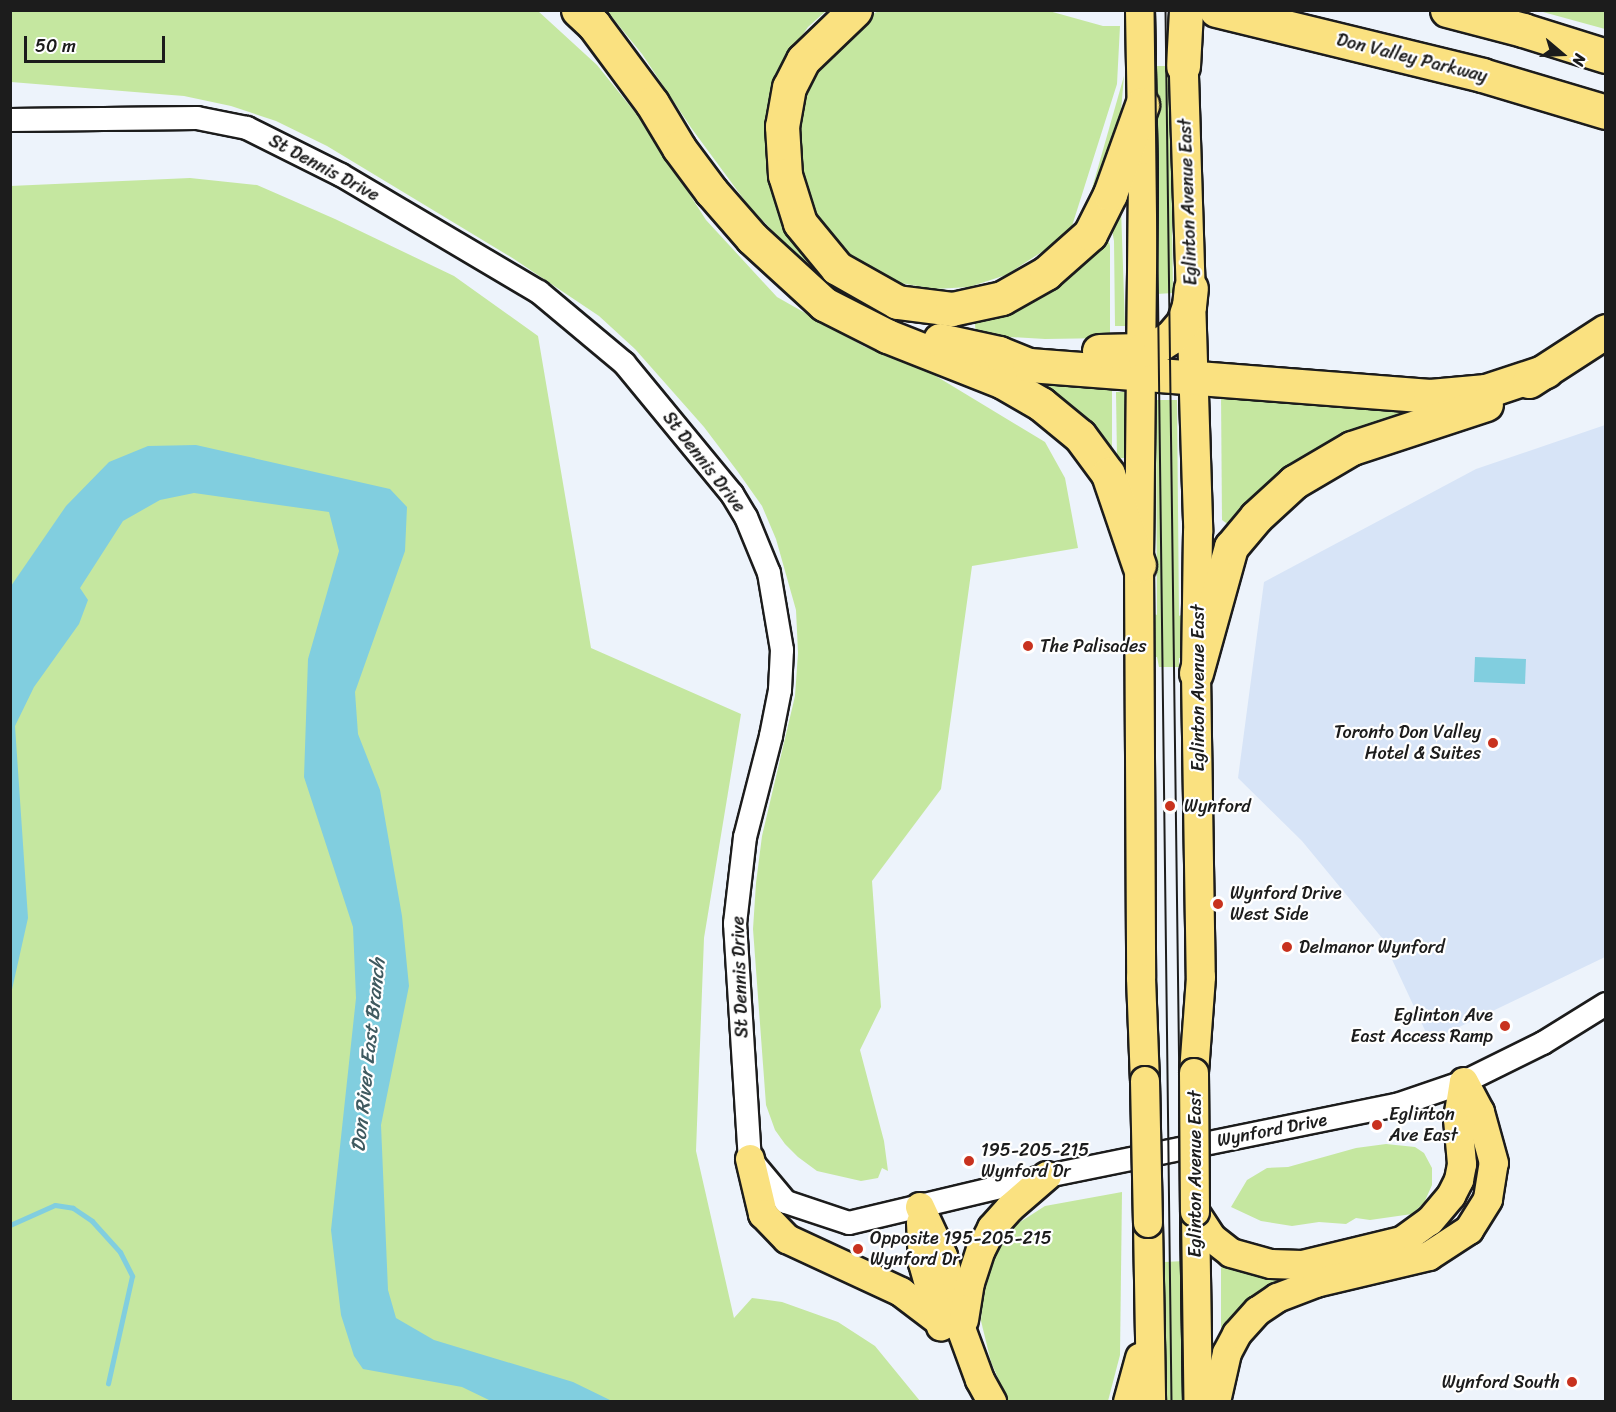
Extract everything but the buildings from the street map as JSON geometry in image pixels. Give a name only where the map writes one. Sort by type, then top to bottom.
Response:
[{"type":"highway","points":[[578,10],[594,26],[645,94],[711,191],[752,238],[824,303],[886,336],[1002,382],[1041,404],[1080,436],[1108,474],[1139,565]]},
{"type":"highway","points":[[855,10],[803,60],[789,87],[782,126],[785,175],[800,223],[837,268],[897,302],[952,309],[1002,298],[1046,273],[1090,234],[1110,194],[1142,105]]},
{"type":"highway","points":[[1183,66],[1185,10]]},
{"type":"highway","name":"Don Valley Parkway","points":[[1216,10],[1482,75],[1605,112]]},
{"type":"highway","points":[[1447,10],[1523,30],[1605,56]]},
{"type":"highway","points":[[798,279],[867,315],[916,335],[999,353],[1029,364],[1142,362],[1195,376],[1430,396],[1486,392],[1546,371]]},
{"type":"highway","points":[[1142,362],[1183,323],[1189,306],[1191,288]]},
{"type":"highway","points":[[1196,674],[1231,547],[1256,517],[1294,482],[1352,448],[1489,403],[1546,371],[1605,331]]},
{"type":"main road","points":[[1140,10],[1142,105],[1139,565],[1141,978],[1151,1401]]},
{"type":"main road","name":"Eglinton Avenue East","points":[[1183,66],[1195,376],[1198,532],[1196,674],[1201,977],[1194,1073],[1197,1401]]},
{"type":"main road","points":[[1195,1212],[1212,1238],[1231,1252],[1271,1264],[1302,1266],[1402,1241],[1430,1221],[1451,1196],[1460,1180],[1462,1164],[1458,1119],[1464,1082]]},
{"type":"main road","points":[[1216,1401],[1227,1353],[1237,1334],[1258,1311],[1277,1298],[1316,1283],[1429,1256],[1469,1230],[1488,1199],[1494,1163],[1480,1112],[1464,1082]]},
{"type":"main road","points":[[750,1159],[763,1214],[787,1239],[901,1292],[951,1326]]},
{"type":"main road","points":[[971,1401],[951,1326],[992,1228],[1010,1208],[1047,1176]]},
{"type":"main road","points":[[920,1207],[923,1263],[951,1326],[992,1401]]},
{"type":"main road","points":[[1128,1401],[1149,1324]]},
{"type":"street","name":"St Dennis Drive","points":[[10,120],[197,118],[247,128],[341,175],[539,292],[624,363],[732,494],[746,517],[769,573],[782,650],[780,690],[771,736],[745,837],[735,923],[750,1159]]},
{"type":"street","name":"Wynford Drive","points":[[920,1207],[1047,1176],[1397,1105],[1464,1082],[1543,1043],[1605,1004]]},
{"type":"street","points":[[750,1159],[786,1202],[849,1223],[920,1207]]},
{"type":"shaded area","points":[[1605,425],[1605,957],[1430,1041],[1382,938],[1302,841],[1238,778],[1264,582],[1476,469]]},
{"type":"green space","points":[[10,11],[538,11],[597,65],[646,126],[706,220],[777,297],[865,347],[921,367],[1045,442],[1065,478],[1078,548],[972,566],[941,789],[872,881],[881,1007],[860,1050],[884,1141],[888,1171],[882,1168],[878,1178],[861,1181],[817,1171],[785,1144],[775,1130],[766,1105],[753,929],[762,836],[795,696],[798,653],[796,610],[776,539],[762,506],[704,427],[635,349],[599,316],[514,259],[327,146],[276,121],[231,106],[184,96],[11,82]]},
{"type":"green space","points":[[607,11],[826,11],[808,27],[796,44],[770,102],[766,138],[767,171],[774,197],[789,228],[832,273],[827,282],[801,261],[748,205],[692,129],[642,54]]},
{"type":"green space","points":[[879,11],[1049,11],[1103,26],[1120,26],[1117,84],[1072,226],[1051,246],[1006,275],[969,287],[935,289],[900,283],[875,273],[845,253],[824,227],[805,191],[797,141],[801,109],[809,81],[824,58],[866,17]]},
{"type":"green space","points":[[1539,11],[1605,11],[1605,29],[1543,12]]},
{"type":"green space","points":[[1154,66],[1170,66],[1173,293],[1157,294]]},
{"type":"green space","points":[[1124,76],[1120,122],[1109,168],[1087,206]]},
{"type":"green space","points":[[190,178],[257,185],[335,219],[454,276],[538,336],[591,648],[741,714],[704,938],[696,1151],[734,1318],[752,1298],[782,1302],[838,1322],[875,1346],[920,1401],[11,1401],[10,186]]},
{"type":"green space","points":[[1121,208],[1125,326],[1115,326],[1114,241],[1111,224]]},
{"type":"green space","points":[[1102,234],[1108,238],[1110,246],[1110,338],[1045,339],[976,335],[974,315]]},
{"type":"green space","points":[[1025,372],[1112,378],[1112,459]]},
{"type":"green space","points":[[1116,392],[1125,392],[1126,458],[1117,458]]},
{"type":"green space","points":[[1221,393],[1373,404],[1422,413],[1229,525],[1222,520]]},
{"type":"green space","points":[[1156,400],[1177,400],[1179,616],[1183,614],[1187,658],[1179,658],[1179,667],[1159,667],[1157,657],[1150,657],[1152,613],[1157,615]]},
{"type":"green space","points":[[1386,1144],[1415,1147],[1424,1153],[1432,1168],[1432,1185],[1424,1203],[1412,1214],[1370,1220],[1356,1218],[1346,1224],[1319,1222],[1292,1226],[1261,1221],[1231,1207],[1247,1180],[1267,1168],[1288,1167],[1356,1148]]},
{"type":"green space","points":[[1122,1192],[1120,1355],[1108,1401],[1008,1401],[991,1362],[981,1321],[984,1276],[1002,1240],[1017,1224],[1045,1206]]},
{"type":"green space","points":[[1185,1261],[1187,1401],[1166,1401],[1164,1262]]},
{"type":"green space","points":[[1223,1263],[1297,1273],[1221,1340],[1221,1268]]},
{"type":"water","name":"Don River East Branch","points":[[196,445],[390,489],[407,507],[405,551],[355,692],[358,734],[380,790],[402,916],[409,986],[381,1125],[388,1290],[396,1318],[434,1340],[573,1382],[612,1401],[491,1401],[462,1387],[363,1369],[354,1356],[341,1315],[331,1230],[356,998],[353,927],[304,777],[308,659],[339,551],[329,512],[194,493],[160,500],[123,521],[80,588],[88,600],[79,624],[34,687],[15,726],[28,918],[11,994],[11,586],[66,506],[109,462],[148,446]]},
{"type":"water","points":[[1475,657],[1526,659],[1525,684],[1474,682]]},
{"type":"waterway","points":[[10,1225],[55,1205],[73,1208],[92,1221],[120,1252],[132,1276],[108,1383]]},
{"type":"tram line","points":[[1155,10],[1172,1402]]},
{"type":"tram line","points":[[1166,10],[1184,1402]]},
{"type":"place","name":"The Palisades","points":[[1028,646]]},
{"type":"place","name":"Toronto Don Valley Hotel & Suites","points":[[1493,743]]},
{"type":"place","name":"Wynford","points":[[1170,806]]},
{"type":"place","name":"Wynford Drive West Side","points":[[1218,904]]},
{"type":"place","name":"Delmanor Wynford","points":[[1287,947]]},
{"type":"place","name":"Eglinton Ave East Access Ramp","points":[[1505,1026]]},
{"type":"place","name":"Eglinton Ave East","points":[[1377,1125]]},
{"type":"place","name":"195-205-215 Wynford Dr","points":[[969,1161]]},
{"type":"place","name":"Opposite 195-205-215 Wynford Dr","points":[[858,1249]]},
{"type":"place","name":"Wynford South","points":[[1572,1382]]}]
